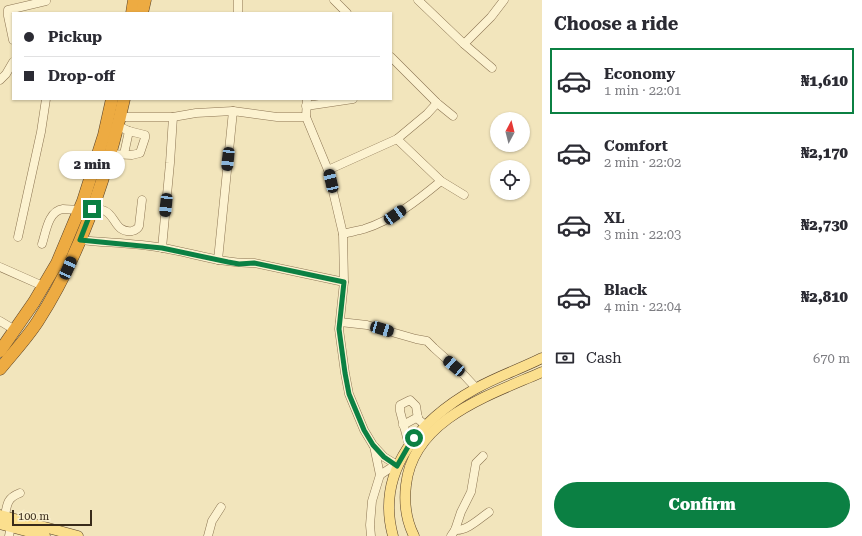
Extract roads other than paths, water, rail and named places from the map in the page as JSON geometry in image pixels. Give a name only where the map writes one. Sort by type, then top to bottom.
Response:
[{"type":"highway","points":[[132,12],[134,0]]},
{"type":"highway","points":[[142,12],[145,0]]},
{"type":"highway","points":[[0,351],[16,330],[56,263],[79,210],[104,135],[112,100]]},
{"type":"highway","points":[[0,369],[38,321],[68,268],[92,209],[110,154],[122,124],[124,100]]},
{"type":"main road","points":[[393,536],[389,506],[391,484],[397,467],[409,445],[425,425],[454,402],[476,388],[542,358]]},
{"type":"main road","points":[[414,536],[407,517],[405,498],[407,476],[422,443],[456,412],[542,372]]},
{"type":"main road","points":[[2,519],[10,531],[45,536]]},
{"type":"main road","points":[[2,519],[78,536]]},
{"type":"street","points":[[238,0],[238,12]]},
{"type":"street","points":[[464,44],[491,18],[504,0]]},
{"type":"street","points":[[12,35],[8,10],[46,1]]},
{"type":"street","points":[[339,2],[346,12]]},
{"type":"street","points":[[424,2],[464,44],[492,68]]},
{"type":"street","points":[[392,58],[437,103],[453,116]]},
{"type":"street","points":[[0,80],[6,74],[12,64]]},
{"type":"street","points":[[18,238],[42,132],[46,100]]},
{"type":"street","points":[[340,100],[306,103],[306,117],[328,170],[343,234],[344,282],[339,329],[345,373],[349,394],[364,430],[373,445],[384,457],[397,467]]},
{"type":"street","points":[[328,170],[396,139],[427,114],[437,103]]},
{"type":"street","points":[[122,124],[196,113],[233,111],[277,117],[306,117]]},
{"type":"street","points":[[218,260],[233,111]]},
{"type":"street","points":[[162,248],[173,117]]},
{"type":"street","points":[[122,124],[124,154]]},
{"type":"street","points":[[110,154],[135,155],[140,153],[145,135],[122,124]]},
{"type":"street","points":[[396,139],[441,181],[464,195]]},
{"type":"street","points":[[343,234],[365,229],[395,215],[422,197],[441,181]]},
{"type":"street","points":[[92,209],[106,212],[122,229],[133,231],[138,229],[139,226],[142,200]]},
{"type":"street","points":[[42,244],[51,216],[56,211],[63,209],[79,210]]},
{"type":"street","points":[[80,240],[162,248],[239,264],[254,263],[344,282]]},
{"type":"street","points":[[0,268],[43,286]]},
{"type":"street","points":[[0,321],[16,330]]},
{"type":"street","points":[[340,322],[367,325],[427,341],[476,388]]},
{"type":"street","points":[[409,445],[400,412],[400,405],[410,400],[416,406],[418,420],[425,425]]},
{"type":"street","points":[[403,425],[418,417]]},
{"type":"street","points":[[371,536],[370,525],[372,501],[380,475],[373,445]]},
{"type":"street","points":[[453,533],[471,492],[474,466],[483,456]]},
{"type":"street","points":[[380,475],[389,469],[397,467]]},
{"type":"street","points":[[2,519],[12,496],[20,493]]},
{"type":"street","points":[[208,536],[212,521],[220,507]]},
{"type":"street","points":[[453,533],[467,528],[489,512]]}]
